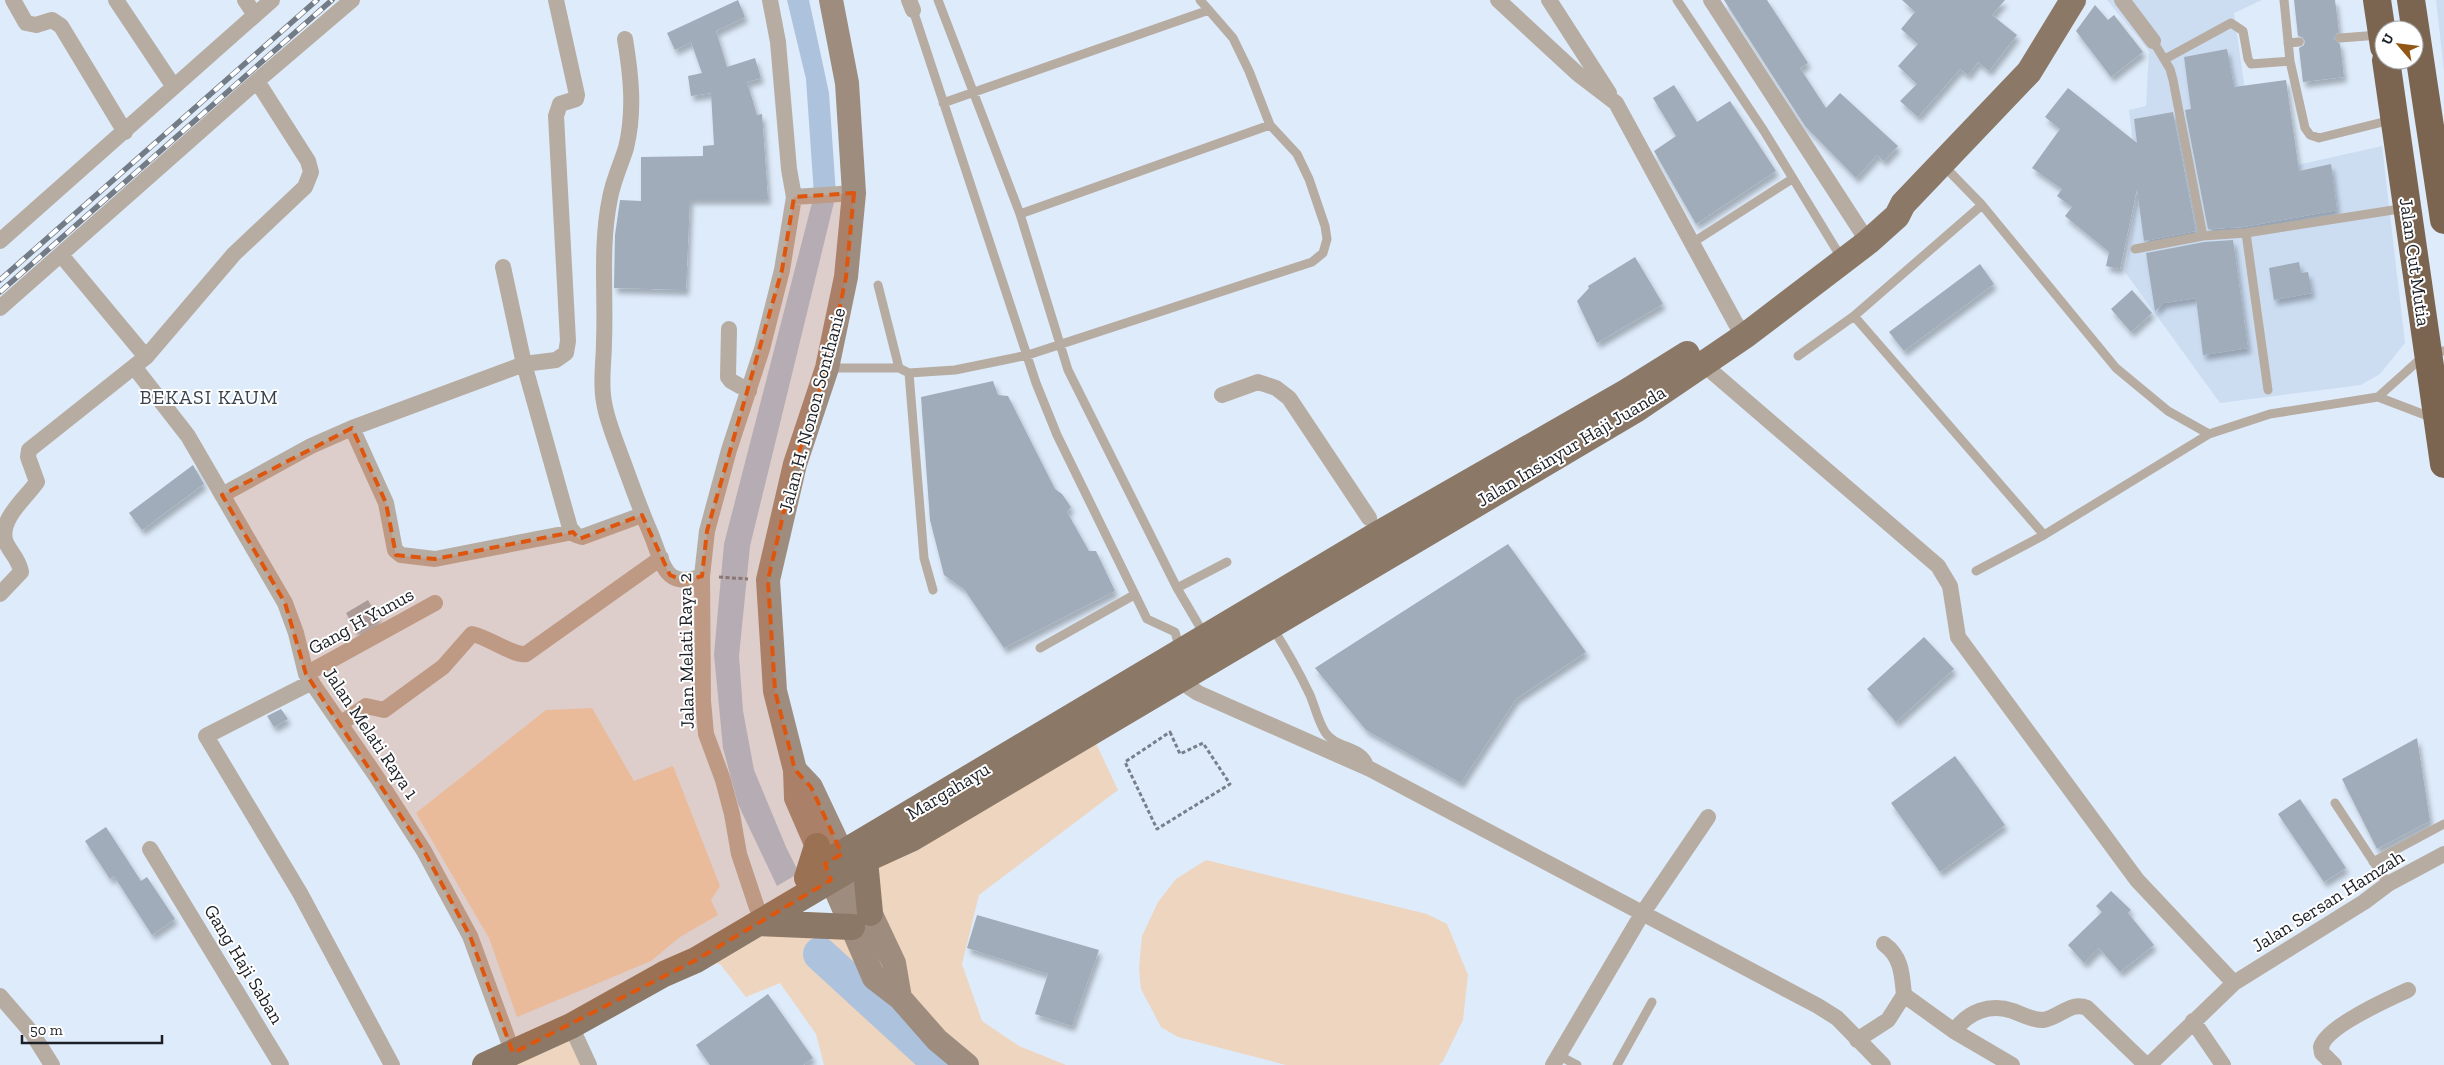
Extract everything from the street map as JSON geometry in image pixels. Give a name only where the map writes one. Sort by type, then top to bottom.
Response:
[{"type":"highway","name":"Jalan Cut Mutia","points":[[2377,0],[2380,20]]},
{"type":"highway","name":"Jalan Cut Mutia","points":[[2411,0],[2425,95],[2437,130],[2444,220]]},
{"type":"highway","name":"Jalan Cut Mutia","points":[[2388,70],[2408,208],[2436,351],[2437,419],[2444,464]]},
{"type":"highway","points":[[2394,110],[2425,95]]},
{"type":"main road","name":"Jalan Insinyur Haji Juanda","points":[[1631,401],[1741,329],[1839,254],[1897,216],[1903,204],[1943,165],[2029,72],[2073,0]]},
{"type":"main road","name":"Jalan Insinyur Haji Juanda","points":[[1211,647],[1631,401],[1703,364],[1741,329]]},
{"type":"main road","name":"Jalan Insinyur Haji Juanda","points":[[1211,647],[1271,626],[1297,596],[1373,526],[1481,488]]},
{"type":"main road","points":[[485,1065],[571,1026],[664,974],[696,960],[837,859],[911,839],[1178,654],[1211,647]]},
{"type":"main road","points":[[664,974],[692,947],[758,916],[861,920],[837,859]]},
{"type":"street","points":[[13,0],[24,22],[36,25],[52,20],[61,26],[125,132]]},
{"type":"street","points":[[116,0],[174,87]]},
{"type":"street","points":[[245,0],[255,15]]},
{"type":"street","points":[[0,241],[272,0]]},
{"type":"street","points":[[0,308],[257,81],[352,0]]},
{"type":"street","points":[[222,495],[311,446],[352,428],[524,364],[561,358],[566,353],[568,341],[556,116],[560,104],[576,99],[577,87],[556,0]]},
{"type":"street","name":"Jalan Melati Raya 2","points":[[758,916],[739,854],[732,814],[723,780],[706,734],[703,701],[702,576],[708,531],[729,450],[762,349],[782,270],[794,197],[789,169],[778,42],[770,0]]},
{"type":"street","name":"Jalan H. Nonon Sonthanie","points":[[831,0],[846,83],[854,193],[846,277],[827,368],[796,464],[768,580],[774,691],[796,770],[811,787],[837,859]]},
{"type":"street","points":[[1498,0],[1578,74],[1616,103]]},
{"type":"street","points":[[1549,0],[1616,103],[1741,329]]},
{"type":"street","points":[[1711,0],[1864,237]]},
{"type":"street","points":[[2122,0],[2153,41]]},
{"type":"street","points":[[625,38],[630,69],[632,114],[626,148],[610,197],[605,231],[602,291],[604,342],[601,380],[609,422],[642,514],[666,570],[674,578],[685,582],[702,576]]},
{"type":"street","points":[[0,594],[21,572],[20,564],[5,540],[4,531],[11,513],[37,482],[28,457],[29,450],[141,362],[234,254],[277,216],[308,181],[311,168],[308,161],[257,81]]},
{"type":"street","points":[[794,197],[854,193]]},
{"type":"street","name":"Jalan Melati Raya 1","points":[[61,255],[141,362],[188,436],[285,603],[309,678],[424,851],[470,936],[514,1053]]},
{"type":"street","points":[[502,267],[524,364],[573,532]]},
{"type":"street","points":[[729,329],[728,377],[731,382],[748,391]]},
{"type":"street","points":[[1703,364],[1938,566],[1950,586],[1958,637],[2137,880],[2234,983]]},
{"type":"street","points":[[1222,395],[1258,382],[1282,392],[1289,398],[1373,526]]},
{"type":"street","points":[[352,428],[386,503],[395,550],[401,555],[435,559],[573,532],[582,537],[642,514]]},
{"type":"street","points":[[340,724],[366,706],[384,710],[443,666],[472,634],[501,644],[521,654],[526,654],[661,558]]},
{"type":"street","name":"Gang H Yunus","points":[[392,1065],[300,893],[206,736],[309,678],[434,603]]},
{"type":"street","points":[[1178,654],[1189,686],[1198,693],[1370,769],[1828,1011],[1883,1065]]},
{"type":"street","points":[[1556,1060],[1642,914],[1708,817]]},
{"type":"street","name":"Gang Haji Saban","points":[[150,849],[281,1065]]},
{"type":"street","name":"Jalan Sersan Hamzah","points":[[2147,1065],[2234,983],[2364,902],[2388,884],[2444,854]]},
{"type":"street","points":[[837,859],[861,920],[874,978],[900,998],[938,1040],[967,1065]]},
{"type":"street","points":[[1857,1040],[1888,1020],[1904,996],[1899,961],[1884,944]]},
{"type":"street","points":[[2334,1065],[2327,1059],[2321,1047],[2328,1035],[2376,1004],[2408,990]]},
{"type":"street","points":[[0,996],[32,1033],[52,1065]]},
{"type":"street","points":[[1904,996],[1954,1031],[2012,1065]]},
{"type":"street","points":[[1954,1031],[1962,1020],[1982,1009],[2004,1008],[2043,1020],[2071,1007],[2081,1006],[2087,1008],[2147,1065]]},
{"type":"street","points":[[2193,1021],[2223,1065]]},
{"type":"street","points":[[571,1026],[589,1065]]},
{"type":"lane","points":[[938,0],[1020,214],[1060,346],[1081,399],[1177,588],[1211,647]]},
{"type":"lane","points":[[827,368],[900,368],[909,373],[955,370],[1028,355],[1312,262],[1323,253],[1328,239],[1326,226],[1297,154],[1270,125],[1241,54],[1232,38],[1200,0]]},
{"type":"lane","points":[[1677,0],[1764,131],[1839,254]]},
{"type":"lane","points":[[2284,0],[2290,61],[2305,128],[2310,135],[2318,138],[2394,110]]},
{"type":"lane","points":[[911,5],[1028,355],[1057,435],[1147,619],[1178,654]]},
{"type":"lane","points":[[943,103],[1210,10]]},
{"type":"lane","points":[[2165,59],[2231,23],[2243,31],[2248,59],[2251,64],[2290,61]]},
{"type":"lane","points":[[2340,38],[2374,45]]},
{"type":"lane","points":[[2153,41],[2165,59],[2173,80],[2203,236]]},
{"type":"lane","points":[[2288,43],[2299,42]]},
{"type":"lane","points":[[1020,214],[1270,125]]},
{"type":"lane","points":[[1943,165],[1982,205],[2116,368],[2168,411],[2209,434]]},
{"type":"lane","points":[[1692,243],[1792,179]]},
{"type":"lane","points":[[1798,356],[1854,316],[1982,205]]},
{"type":"lane","points":[[2135,249],[2203,236],[2246,233],[2408,208]]},
{"type":"lane","points":[[2246,233],[2268,390]]},
{"type":"lane","points":[[878,285],[900,368]]},
{"type":"lane","points":[[1854,316],[2044,535]]},
{"type":"lane","points":[[2378,397],[2436,351]]},
{"type":"lane","points":[[909,373],[923,550],[933,590]]},
{"type":"lane","points":[[1976,571],[2044,535],[2209,434],[2270,414],[2378,397],[2437,419]]},
{"type":"lane","points":[[1177,588],[1227,562]]},
{"type":"lane","points":[[1040,648],[1134,595]]},
{"type":"lane","points":[[1271,626],[1285,647],[1325,733],[1362,753],[1369,760],[1370,769]]},
{"type":"lane","points":[[2335,803],[2388,884]]},
{"type":"lane","points":[[2373,862],[2444,824]]},
{"type":"lane","points":[[1617,1065],[1652,1002]]},
{"type":"lane","points":[[1556,1060],[1577,1065]]},
{"type":"path","points":[[702,576],[768,580]]},
{"type":"path","points":[[1170,732],[1180,754],[1203,743],[1230,784],[1157,829],[1125,762],[1170,732]]},
{"type":"highlighted area","points":[[854,193],[846,277],[827,368],[795,464],[768,580],[775,691],[795,770],[811,787],[842,854],[825,864],[831,880],[696,960],[513,1053],[470,936],[424,851],[306,674],[285,603],[222,495],[352,428],[386,503],[396,555],[435,559],[573,532],[579,539],[642,515],[670,575],[685,581],[702,576],[707,531],[782,270],[794,197]]},
{"type":"shaded area","points":[[787,0],[809,0],[829,93],[836,194],[750,546],[739,656],[743,711],[754,770],[786,847],[799,873],[777,886],[738,804],[723,748],[714,654],[724,544],[814,195],[806,79]]},
{"type":"shaded area","points":[[2107,0],[2262,0],[2234,13],[2257,174],[2382,146],[2405,343],[2380,374],[2361,385],[2220,403],[2125,272],[2138,192],[2129,110],[2146,106],[2149,51]]},
{"type":"shaded area","points":[[2436,0],[2444,0],[2444,71]]},
{"type":"shaded area","points":[[592,708],[634,781],[673,766],[720,886],[711,900],[718,915],[680,937],[651,961],[517,1017],[489,938],[416,813],[546,710]]},
{"type":"shaded area","points":[[1091,733],[1118,790],[979,895],[962,964],[982,1021],[1019,1046],[1066,1065],[824,1065],[816,1034],[780,983],[746,997],[720,964],[696,960],[759,923],[852,927],[865,860]]},
{"type":"shaded area","points":[[1206,860],[1427,914],[1447,924],[1468,975],[1463,1020],[1443,1061],[1439,1065],[1286,1065],[1178,1037],[1161,1027],[1141,989],[1139,969],[1142,936],[1158,902],[1176,879]]},
{"type":"shaded area","points":[[571,1026],[589,1065],[478,1065]]},
{"type":"building","points":[[738,0],[745,17],[716,31],[727,67],[755,58],[761,78],[747,82],[757,115],[762,114],[768,199],[690,199],[686,290],[614,288],[615,235],[620,200],[641,201],[641,157],[703,156],[703,146],[714,145],[711,93],[691,96],[688,76],[702,73],[691,42],[675,50],[667,33]]},
{"type":"building","points":[[1724,0],[1767,0],[1808,63],[1800,68],[1826,108],[1840,93],[1898,146],[1884,161],[1877,155],[1856,178],[1805,126]]},
{"type":"building","points":[[1902,0],[2005,0],[1992,15],[2017,35],[1989,71],[1978,62],[1968,75],[1960,69],[1918,117],[1900,101],[1917,84],[1898,66],[1918,44],[1901,29],[1915,12]]},
{"type":"building","points":[[2294,0],[2335,0],[2339,32],[2335,35],[2334,39],[2340,44],[2344,77],[2303,82],[2299,48],[2304,45],[2305,41],[2302,37],[2298,36]]},
{"type":"building","points":[[2095,5],[2108,20],[2114,15],[2143,52],[2111,77],[2076,31]]},
{"type":"building","points":[[2227,49],[2234,87],[2286,80],[2299,171],[2331,164],[2337,210],[2243,227],[2208,229],[2185,110],[2191,109],[2184,57]]},
{"type":"building","points":[[1674,85],[1697,122],[1730,101],[1776,171],[1696,224],[1654,151],[1676,136],[1653,98]]},
{"type":"building","points":[[2068,88],[2137,143],[2134,119],[2173,112],[2196,231],[2144,241],[2137,189],[2120,269],[2106,266],[2109,252],[2065,216],[2072,207],[2057,196],[2062,189],[2032,168],[2060,129],[2045,117]]},
{"type":"building","points":[[2233,240],[2248,348],[2203,355],[2196,298],[2164,303],[2155,311],[2146,253],[2204,242]]},
{"type":"building","points":[[1635,257],[1663,304],[1597,343],[1577,301],[1589,288],[1588,286]]},
{"type":"building","points":[[2299,262],[2301,273],[2308,272],[2312,293],[2274,300],[2269,268]]},
{"type":"building","points":[[1980,264],[1994,284],[1904,351],[1889,332]]},
{"type":"building","points":[[2132,290],[2152,313],[2131,332],[2111,309]]},
{"type":"building","points":[[993,381],[998,395],[1008,396],[1055,489],[1062,494],[1071,507],[1067,512],[1089,551],[1096,551],[1115,591],[1004,648],[964,589],[944,575],[930,520],[921,397]]},
{"type":"building","points":[[193,465],[204,484],[142,530],[129,513]]},
{"type":"building","points":[[1508,544],[1586,652],[1516,699],[1461,783],[1366,730],[1315,668]]},
{"type":"building","points":[[368,600],[380,622],[358,634],[346,613]]},
{"type":"building","points":[[1924,637],[1954,669],[1896,722],[1867,689]]},
{"type":"building","points":[[281,709],[288,719],[274,727],[267,716]]},
{"type":"building","points":[[2417,738],[2430,821],[2377,849],[2342,779]]},
{"type":"building","points":[[1955,756],[2005,825],[1940,872],[1891,803]]},
{"type":"building","points":[[2300,799],[2346,868],[2324,882],[2278,814]]},
{"type":"building","points":[[106,827],[141,881],[147,877],[175,919],[152,935],[114,876],[110,879],[85,841]]},
{"type":"building","points":[[2111,891],[2131,910],[2128,913],[2154,945],[2120,972],[2099,948],[2084,963],[2068,945],[2102,912],[2096,906]]},
{"type":"building","points":[[977,915],[1099,950],[1072,1026],[1035,1014],[1048,974],[967,948]]},
{"type":"building","points":[[768,994],[813,1058],[803,1065],[710,1065],[696,1045]]},
{"type":"waterway","points":[[820,954],[941,1065]]},
{"type":"railway","points":[[0,280],[317,0]]},
{"type":"railway","points":[[0,292],[332,0]]},
{"type":"district","name":"BEKASI KAUM","points":[[209,397]]}]
